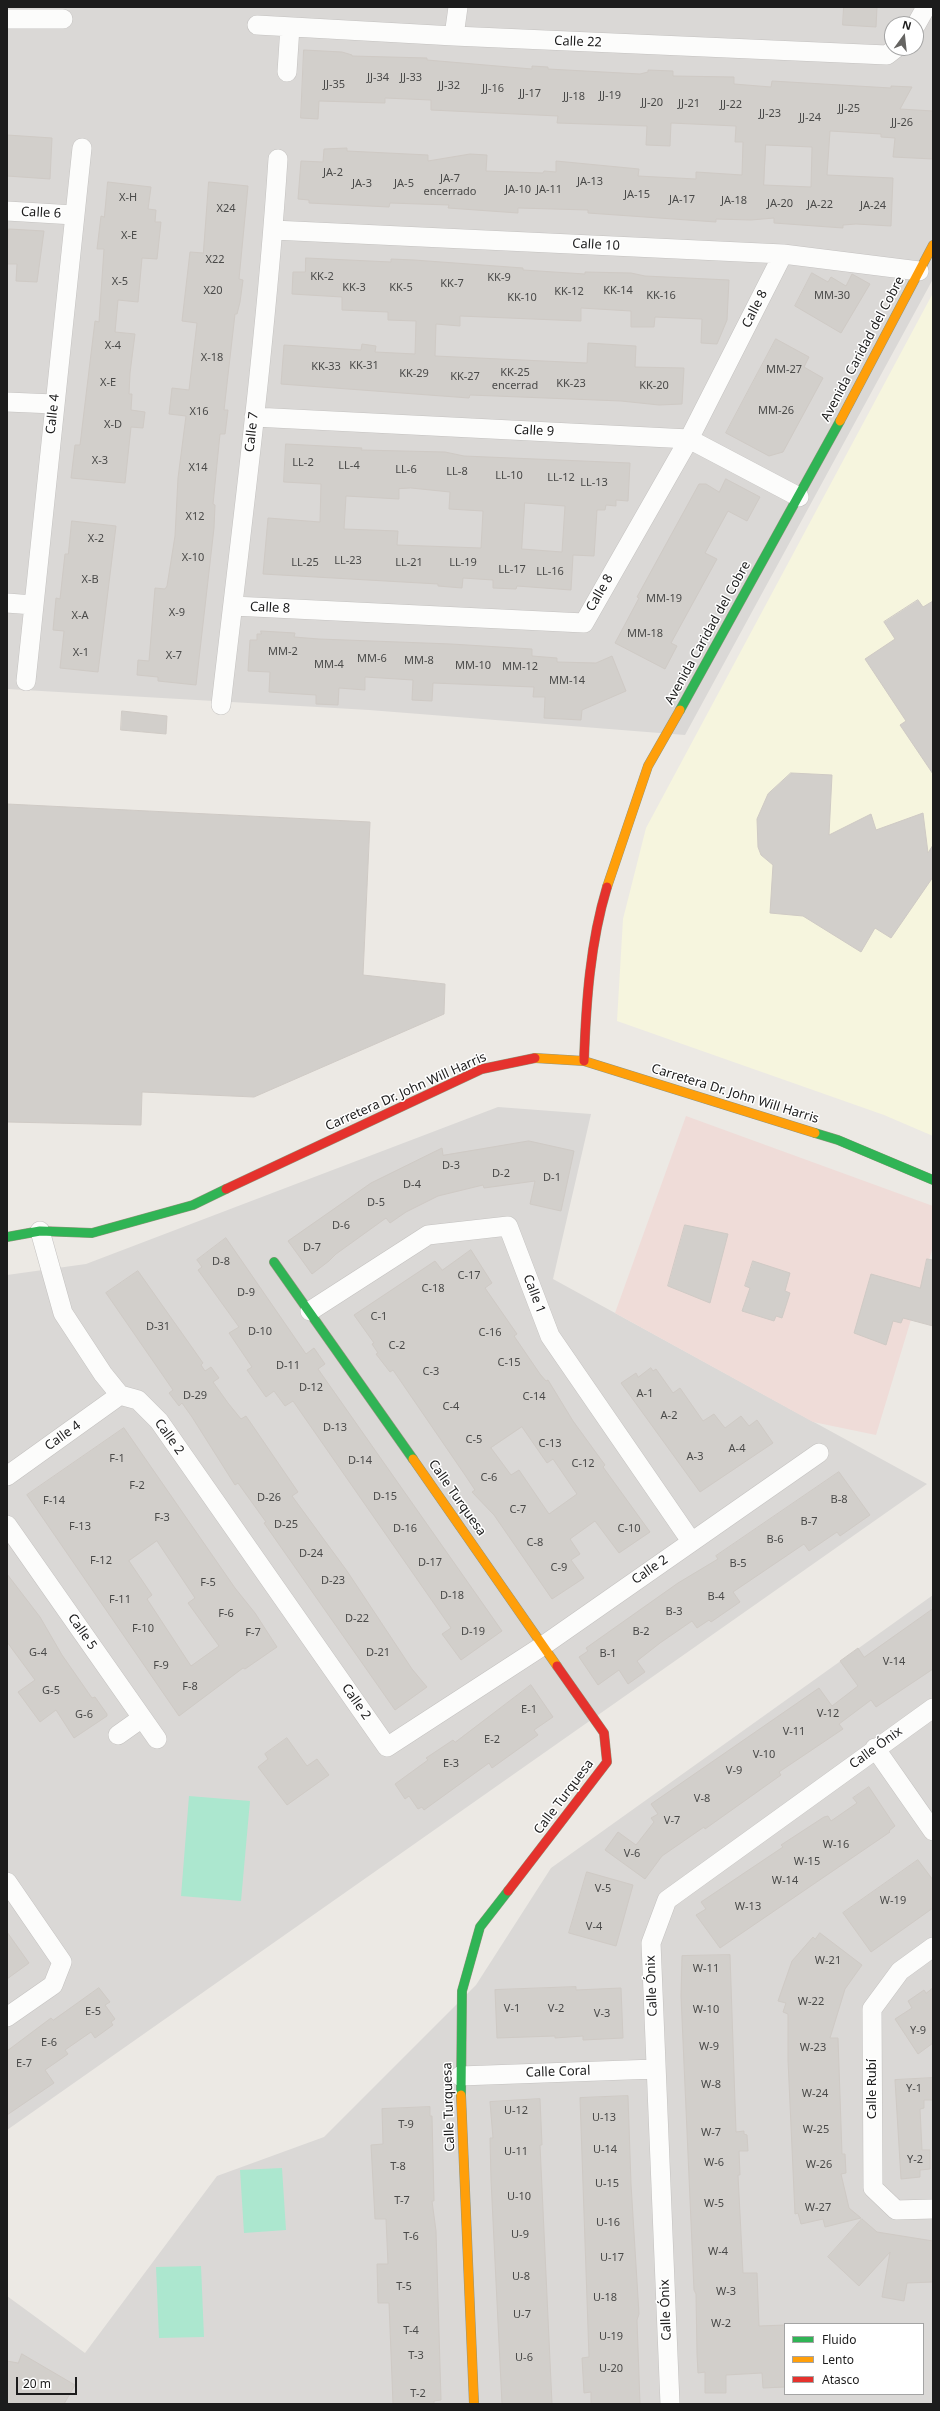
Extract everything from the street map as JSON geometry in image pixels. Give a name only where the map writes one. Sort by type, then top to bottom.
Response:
[{"type":"street","points":[[454,36],[458,7]]},
{"type":"street","points":[[921,16],[926,7]]},
{"type":"street","points":[[7,19],[63,19]]},
{"type":"street","name":"Calle 22","points":[[257,25],[454,36],[884,55]]},
{"type":"street","points":[[287,72],[290,26]]},
{"type":"street","name":"Calle 4","points":[[26,681],[82,148]]},
{"type":"street","name":"Calle 7","points":[[221,705],[254,417],[273,230],[278,159]]},
{"type":"street","name":"Calle 6","points":[[7,211],[74,215]]},
{"type":"street","name":"Calle 10","points":[[273,230],[783,254],[919,270]]},
{"type":"street","name":"Avenida Caridad del Cobre","points":[[584,1061],[586,1005],[598,916],[628,818],[648,766],[799,497],[933,244]]},
{"type":"street","name":"Calle 8","points":[[233,606],[584,623],[689,438],[783,254]]},
{"type":"street","points":[[7,402],[54,404]]},
{"type":"street","name":"Calle 9","points":[[254,417],[689,438],[799,497]]},
{"type":"street","points":[[7,603],[33,605]]},
{"type":"street","name":"Carretera Dr. John Will Harris","points":[[7,1237],[40,1231],[92,1233],[193,1205],[482,1069],[529,1058],[584,1061],[838,1140],[933,1180]]},
{"type":"street","name":"Calle 1","points":[[310,1311],[428,1235],[508,1226],[550,1336],[691,1541]]},
{"type":"street","points":[[40,1231],[63,1313],[103,1374],[120,1395]]},
{"type":"street","name":"Calle Turquesa","points":[[274,1262],[310,1311],[604,1733],[607,1762],[480,1927],[462,1991],[460,2076],[474,2404]]},
{"type":"street","name":"Calle 4","points":[[7,1476],[120,1395]]},
{"type":"street","name":"Calle 2","points":[[120,1395],[138,1400],[158,1421],[387,1747],[544,1645],[818,1453]]},
{"type":"street","name":"Calle 5","points":[[7,1525],[157,1739]]},
{"type":"street","name":"Calle Ónix","points":[[670,2404],[651,1943],[667,1900],[875,1748],[933,1708]]},
{"type":"street","points":[[118,1735],[142,1718]]},
{"type":"street","points":[[875,1748],[933,1831]]},
{"type":"street","points":[[7,1882],[62,1962],[54,1985],[7,2017]]},
{"type":"street","name":"Calle Rubí","points":[[933,1947],[900,1971],[872,2009],[873,2188],[896,2210],[933,2209]]},
{"type":"street","name":"Calle Coral","points":[[460,2076],[655,2069]]},
{"type":"shaded area","points":[[7,7],[933,7],[933,279],[685,735],[369,710],[7,689]]},
{"type":"shaded area","points":[[933,293],[933,1136],[884,1115],[617,1021],[623,919],[646,828]]},
{"type":"shaded area","points":[[498,1107],[591,1114],[553,1279],[927,1484],[7,2130],[7,1275],[86,1264]]},
{"type":"shaded area","points":[[686,1116],[933,1206],[933,1247],[876,1435],[813,1422],[615,1313]]},
{"type":"shaded area","points":[[933,1595],[933,2404],[7,2404],[7,2296],[85,2353],[217,2176],[324,2137],[476,1985],[551,1868]]},
{"type":"green space","points":[[189,1796],[250,1801],[241,1901],[181,1896]]},
{"type":"green space","points":[[282,2168],[286,2230],[244,2233],[240,2170]]},
{"type":"green space","points":[[201,2266],[204,2337],[159,2338],[156,2267]]},
{"type":"building","points":[[844,7],[877,7],[876,27],[843,25]]},
{"type":"building","points":[[304,50],[342,52],[352,56],[427,58],[427,60],[532,69],[532,66],[548,67],[548,69],[640,74],[648,72],[648,70],[673,71],[673,76],[734,77],[734,84],[771,87],[772,81],[891,88],[891,86],[912,87],[900,109],[933,111],[933,159],[893,157],[895,138],[881,137],[881,134],[830,131],[827,175],[893,178],[891,226],[856,224],[843,225],[843,228],[774,223],[774,218],[751,220],[716,219],[716,222],[588,213],[588,210],[518,208],[518,213],[448,208],[449,205],[390,203],[389,207],[309,203],[309,200],[298,199],[301,161],[323,162],[324,149],[347,148],[347,151],[428,155],[428,161],[470,154],[487,155],[486,171],[556,172],[556,161],[639,169],[638,176],[696,179],[696,172],[742,175],[743,142],[735,142],[736,126],[671,123],[670,146],[646,145],[647,126],[557,123],[558,116],[431,110],[431,100],[385,98],[385,103],[319,101],[318,119],[301,118]],"holes":[[[766,145],[812,147],[811,187],[764,185]]]},
{"type":"building","points":[[7,135],[52,138],[50,179],[7,176]]},
{"type":"building","points":[[108,182],[151,187],[148,209],[156,210],[155,222],[161,222],[157,259],[142,258],[138,302],[118,300],[115,332],[135,334],[130,373],[129,394],[132,394],[131,410],[145,412],[143,428],[131,427],[125,483],[71,478],[75,445],[80,445],[95,321],[99,322],[104,249],[97,249],[101,216],[104,217]]},
{"type":"building","points":[[209,182],[248,186],[239,279],[243,280],[240,302],[237,314],[235,314],[224,410],[228,410],[225,434],[220,434],[213,504],[215,505],[214,528],[196,685],[158,681],[158,677],[137,675],[138,660],[149,661],[155,588],[165,589],[167,586],[175,536],[178,478],[186,416],[169,414],[172,388],[189,390],[197,323],[182,321],[190,252],[203,253]]},
{"type":"building","points":[[9,229],[44,231],[37,282],[16,281],[17,264],[7,264]]},
{"type":"building","points":[[306,258],[391,262],[391,259],[414,260],[585,274],[585,272],[631,273],[645,276],[729,280],[727,320],[717,344],[701,343],[702,319],[655,317],[654,327],[631,327],[631,311],[581,308],[581,321],[460,316],[460,326],[436,324],[435,356],[587,363],[588,343],[636,346],[635,367],[684,368],[682,404],[659,405],[621,401],[470,395],[469,398],[281,384],[284,345],[361,350],[362,344],[376,346],[375,352],[415,354],[416,321],[388,320],[388,312],[342,310],[342,297],[292,294],[293,272],[305,272]]},
{"type":"building","points":[[812,273],[828,282],[831,277],[846,286],[852,274],[870,284],[841,333],[795,306]]},
{"type":"building","points":[[776,339],[809,357],[804,367],[823,378],[783,452],[769,456],[726,433]]},
{"type":"building","points":[[286,444],[362,448],[361,450],[445,452],[464,456],[630,463],[628,501],[616,500],[616,506],[606,505],[605,510],[597,510],[594,556],[573,555],[571,590],[517,586],[516,589],[493,588],[493,580],[463,578],[462,588],[438,586],[438,584],[263,574],[268,518],[320,522],[321,484],[284,482]],"holes":[[[411,488],[450,492],[449,509],[483,511],[481,548],[397,545],[398,531],[344,529],[346,496],[399,499],[399,489]],[[525,503],[565,506],[562,552],[522,549]]]},
{"type":"building","points":[[726,479],[760,497],[747,521],[728,511],[705,553],[717,559],[671,643],[677,646],[665,669],[615,643],[639,598],[637,597],[699,484],[706,484],[719,492]]},
{"type":"building","points":[[72,521],[116,526],[98,672],[60,668],[64,631],[53,630],[56,598],[60,599],[65,554],[68,554]]},
{"type":"building","points":[[918,600],[923,607],[933,601],[933,774],[900,725],[906,721],[865,659],[895,639],[884,622]]},
{"type":"building","points":[[261,631],[295,633],[294,637],[319,639],[532,649],[532,656],[557,658],[557,662],[596,663],[612,656],[626,691],[582,710],[581,720],[544,718],[545,697],[533,697],[534,687],[433,683],[432,701],[412,700],[413,680],[365,677],[365,690],[339,688],[338,705],[316,704],[316,695],[269,692],[270,672],[248,671],[250,640],[257,640],[257,634],[261,634]]},
{"type":"building","points":[[122,711],[167,716],[166,734],[121,730]]},
{"type":"building","points":[[791,773],[832,775],[829,835],[871,814],[876,830],[923,813],[928,853],[933,845],[933,877],[891,938],[875,928],[861,952],[803,916],[770,913],[773,865],[761,855],[758,847],[757,819],[768,794]]},
{"type":"building","points":[[7,804],[370,822],[363,975],[445,984],[444,1014],[254,1097],[142,1092],[141,1125],[7,1122]]},
{"type":"building","points":[[529,1141],[574,1151],[561,1211],[530,1204],[535,1181],[484,1188],[483,1185],[438,1196],[406,1212],[390,1223],[386,1218],[336,1254],[312,1274],[288,1241],[371,1183],[442,1148],[443,1155]]},
{"type":"building","points":[[685,1225],[728,1234],[710,1303],[668,1286]]},
{"type":"building","points":[[226,1238],[306,1354],[314,1348],[325,1364],[318,1369],[502,1631],[461,1660],[442,1634],[451,1628],[293,1401],[285,1406],[274,1391],[266,1397],[247,1370],[252,1367],[229,1333],[239,1327],[198,1270],[202,1267],[197,1260]]},
{"type":"building","points":[[471,1250],[492,1283],[485,1288],[517,1334],[514,1336],[540,1374],[546,1381],[548,1380],[573,1421],[605,1465],[603,1467],[650,1532],[619,1553],[595,1521],[570,1539],[580,1554],[571,1560],[584,1578],[552,1599],[494,1515],[472,1492],[475,1490],[465,1475],[393,1370],[390,1372],[376,1354],[378,1353],[372,1344],[374,1343],[354,1315],[435,1261],[442,1270]],"holes":[[[522,1427],[547,1463],[553,1459],[577,1494],[549,1514],[519,1470],[511,1475],[491,1448]]]},
{"type":"building","points":[[927,1259],[933,1260],[933,1326],[903,1318],[901,1323],[893,1321],[886,1345],[854,1333],[871,1274],[920,1288]]},
{"type":"building","points":[[753,1261],[790,1273],[785,1291],[790,1293],[782,1318],[776,1316],[774,1321],[742,1311],[750,1288],[745,1286]]},
{"type":"building","points":[[138,1271],[203,1363],[201,1365],[205,1371],[211,1367],[219,1378],[213,1382],[228,1403],[241,1419],[246,1416],[298,1492],[292,1496],[347,1571],[412,1669],[427,1687],[395,1710],[264,1523],[266,1522],[238,1483],[235,1485],[192,1417],[182,1403],[179,1406],[169,1393],[173,1390],[106,1293]]},
{"type":"building","points":[[651,1368],[653,1371],[656,1369],[673,1393],[680,1388],[703,1421],[714,1414],[725,1428],[741,1416],[749,1426],[757,1420],[773,1443],[700,1492],[621,1383],[636,1373],[638,1377]]},
{"type":"building","points":[[124,1428],[235,1588],[255,1613],[277,1647],[245,1669],[243,1668],[179,1716],[27,1495]],"holes":[[[157,1541],[195,1598],[188,1603],[219,1646],[191,1666],[147,1599],[152,1595],[129,1561]]]},
{"type":"building","points":[[839,1472],[870,1515],[840,1536],[837,1532],[809,1551],[804,1544],[733,1592],[740,1602],[711,1622],[709,1620],[697,1628],[692,1621],[660,1643],[637,1661],[645,1672],[628,1684],[619,1670],[598,1685],[579,1657],[588,1651],[586,1648],[678,1583],[718,1559],[716,1556]]},
{"type":"building","points":[[7,1574],[40,1617],[62,1655],[92,1698],[95,1697],[107,1714],[107,1716],[74,1738],[56,1710],[40,1722],[18,1692],[35,1680],[7,1642]]},
{"type":"building","points":[[933,1609],[933,1669],[876,1707],[871,1700],[839,1724],[843,1729],[779,1772],[781,1775],[705,1829],[704,1827],[662,1856],[645,1879],[605,1850],[618,1832],[636,1845],[654,1822],[651,1818],[658,1814],[651,1804],[819,1688],[832,1706],[858,1686],[840,1661],[858,1648],[864,1657]]},
{"type":"building","points":[[531,1685],[553,1717],[534,1730],[538,1735],[492,1768],[489,1763],[424,1810],[422,1807],[418,1809],[409,1796],[405,1799],[395,1784],[428,1760],[426,1758],[453,1740],[455,1742]]},
{"type":"building","points":[[287,1738],[307,1766],[317,1759],[329,1775],[287,1805],[258,1767],[268,1759],[265,1754]]},
{"type":"building","points":[[869,1787],[895,1826],[889,1831],[890,1832],[720,1948],[696,1915],[706,1909],[701,1902],[783,1847],[781,1845],[824,1817],[828,1816],[831,1821],[857,1803],[853,1798]]},
{"type":"building","points":[[918,1860],[933,1880],[933,1908],[871,1952],[843,1913]]},
{"type":"building","points":[[587,1872],[633,1885],[616,1946],[569,1933]]},
{"type":"building","points":[[7,1932],[29,1963],[7,1979]]},
{"type":"building","points":[[820,1933],[862,1965],[845,1989],[830,2038],[838,2038],[842,2154],[845,2154],[846,2173],[841,2174],[849,2208],[861,2218],[825,2227],[823,2219],[801,2224],[798,2213],[795,2214],[788,2060],[788,2014],[783,2012],[786,2003],[778,2001],[792,1961],[813,1937],[815,1939]]},
{"type":"building","points":[[730,1955],[736,2132],[744,2131],[744,2134],[747,2135],[748,2151],[739,2151],[740,2175],[738,2175],[743,2273],[757,2273],[759,2326],[784,2325],[784,2387],[763,2388],[762,2373],[726,2375],[726,2393],[705,2393],[705,2372],[698,2373],[696,2294],[694,2290],[681,1996],[682,1956]]},
{"type":"building","points":[[576,1987],[576,1990],[621,1988],[623,2038],[583,2040],[583,2036],[555,2038],[555,2036],[497,2038],[495,1990]]},
{"type":"building","points":[[99,1988],[110,2002],[105,2005],[115,2019],[111,2022],[113,2025],[95,2038],[91,2032],[65,2050],[68,2054],[45,2070],[54,2083],[7,2115],[7,2051],[51,2018],[53,2020]]},
{"type":"building","points":[[933,1988],[933,2043],[918,2054],[895,2019],[912,2008],[908,2001],[924,1990],[926,1993]]},
{"type":"building","points":[[933,2078],[933,2100],[924,2100],[924,2108],[920,2109],[922,2150],[930,2150],[930,2169],[920,2170],[920,2177],[901,2179],[895,2080]]},
{"type":"building","points":[[628,2096],[631,2184],[639,2314],[637,2320],[640,2404],[591,2404],[591,2392],[584,2393],[582,2358],[589,2357],[580,2098]]},
{"type":"building","points":[[540,2099],[542,2145],[540,2145],[552,2404],[502,2404],[491,2180],[490,2138],[493,2138],[490,2102]]},
{"type":"building","points":[[430,2107],[430,2116],[432,2116],[434,2201],[432,2201],[436,2231],[441,2400],[434,2401],[434,2404],[393,2404],[389,2303],[378,2303],[377,2264],[388,2264],[386,2219],[375,2219],[371,2145],[383,2144],[382,2109]]},
{"type":"building","points":[[862,2219],[877,2232],[933,2241],[933,2282],[907,2283],[904,2301],[882,2297],[890,2252],[859,2286],[828,2257]]},
{"type":"building","points":[[22,2354],[75,2385],[64,2404],[7,2404],[7,2361],[18,2363]]},
{"type":"traffic: fast","points":[[680,710],[840,421]]},
{"type":"traffic: fast","points":[[815,1133],[838,1140],[933,1180]]},
{"type":"traffic: fast","points":[[7,1237],[40,1231],[92,1233],[193,1205],[226,1189]]},
{"type":"traffic: fast","points":[[274,1262],[413,1459]]},
{"type":"traffic: fast","points":[[461,2095],[462,1991],[480,1927],[508,1891]]},
{"type":"traffic: slow","points":[[840,421],[933,245]]},
{"type":"traffic: slow","points":[[607,887],[648,766],[680,710]]},
{"type":"traffic: slow","points":[[535,1058],[584,1061],[815,1133]]},
{"type":"traffic: slow","points":[[413,1459],[557,1666]]},
{"type":"traffic: slow","points":[[461,2095],[474,2404]]},
{"type":"traffic: jam","points":[[584,1061],[590,973],[601,908],[607,887]]},
{"type":"traffic: jam","points":[[226,1189],[482,1069],[535,1058]]},
{"type":"traffic: jam","points":[[508,1891],[607,1762],[604,1733],[557,1666]]}]
